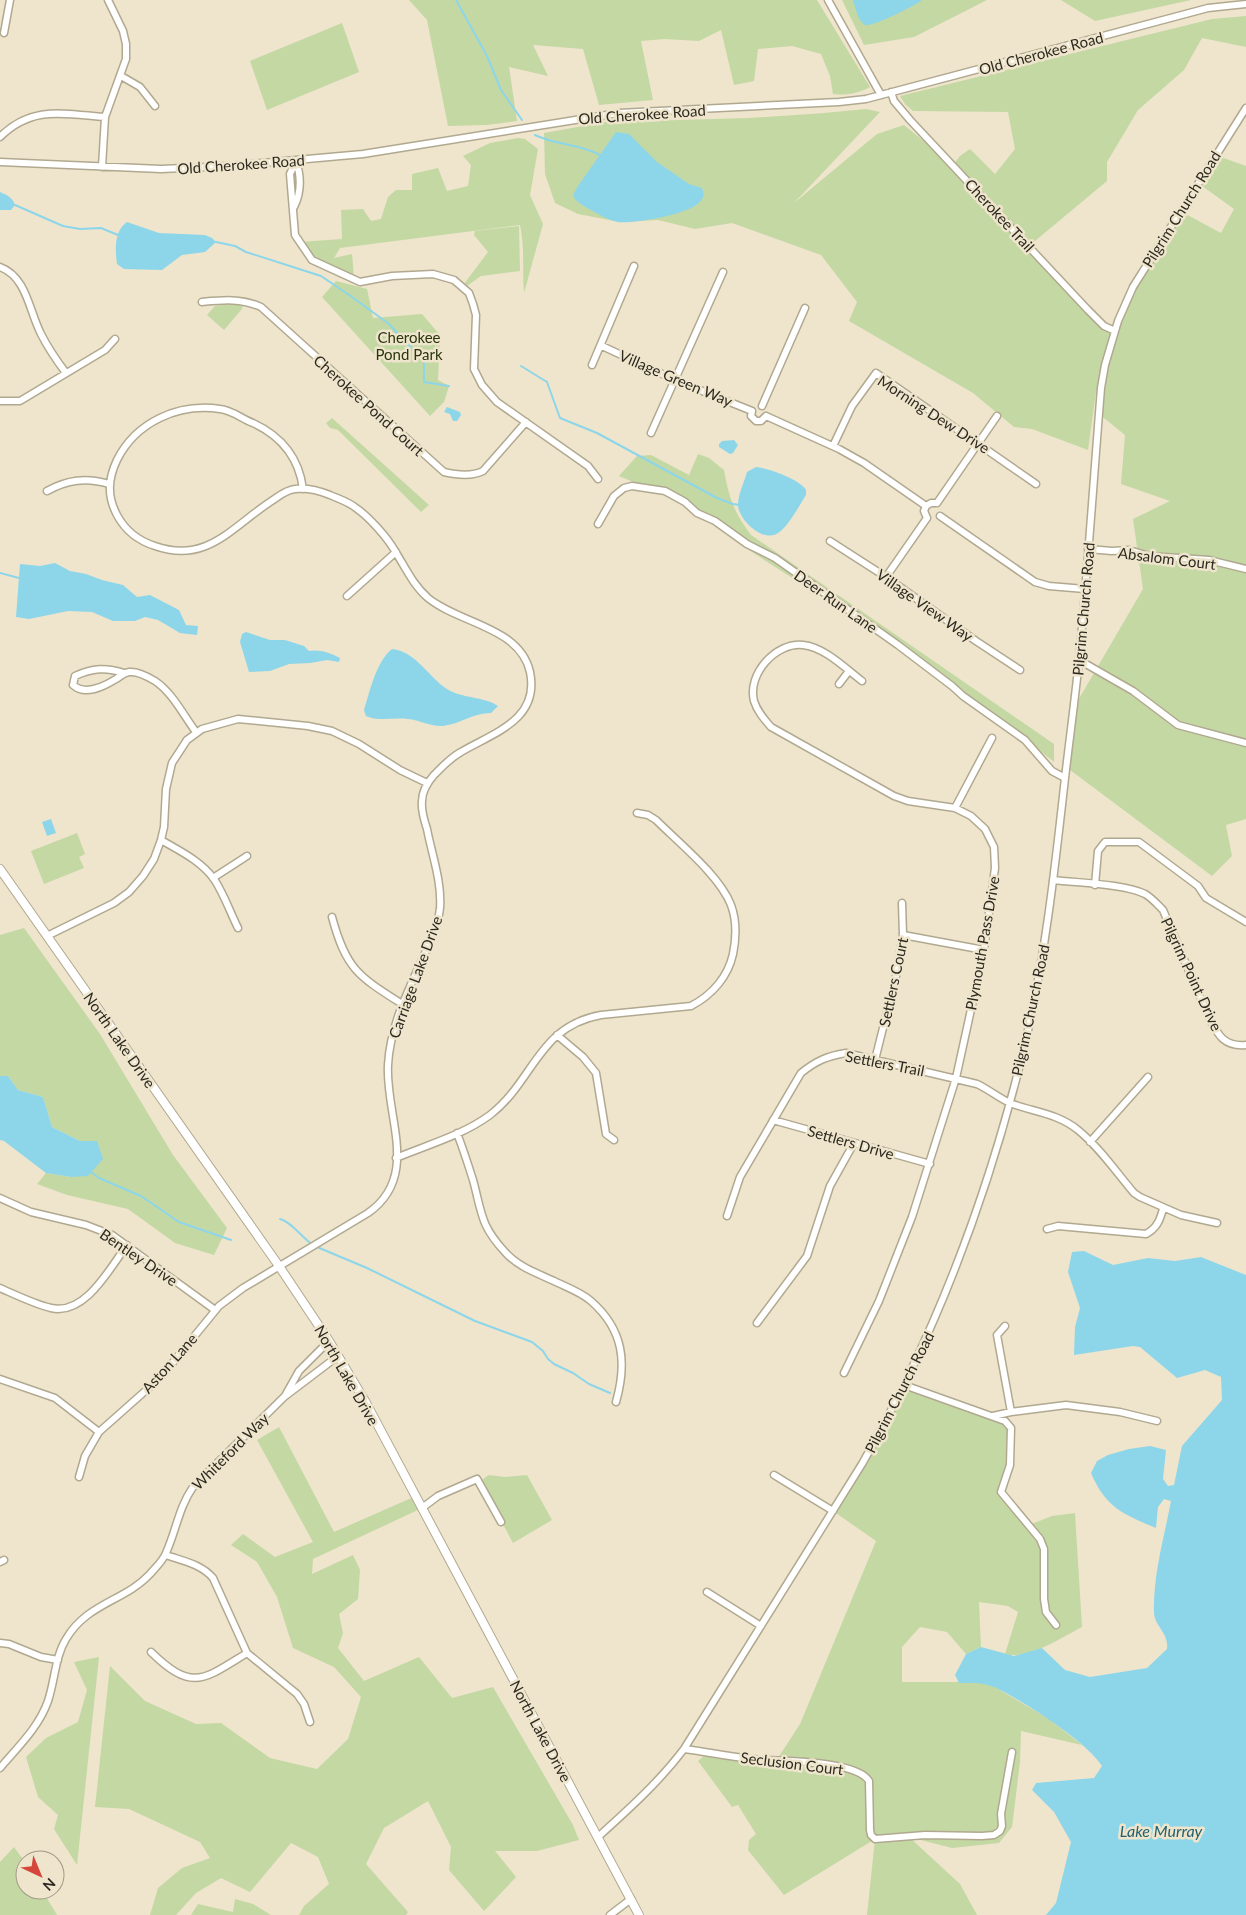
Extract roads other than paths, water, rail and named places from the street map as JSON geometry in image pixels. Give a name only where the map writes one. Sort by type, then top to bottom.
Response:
[{"type":"main road","name":"North Lake Drive","points":[[0,869],[280,1266],[329,1341],[365,1401],[639,1915]]},
{"type":"street","points":[[4,33],[10,0]]},
{"type":"street","points":[[102,167],[105,117],[126,59],[126,44],[123,30],[108,0]]},
{"type":"street","points":[[828,0],[881,95]]},
{"type":"street","name":"Old Cherokee Road","points":[[0,162],[174,169],[296,161],[409,148],[619,113],[839,102],[881,95],[1208,8],[1246,4]]},
{"type":"street","points":[[121,76],[140,87],[155,106]]},
{"type":"street","name":"Cherokee Trail","points":[[891,92],[894,101],[910,120],[1088,310],[1104,326],[1114,331]]},
{"type":"street","name":"Pilgrim Church Road","points":[[598,1837],[651,1789],[684,1749],[862,1464],[932,1326],[971,1226],[1010,1103],[1024,1048],[1054,880],[1079,660],[1101,388],[1114,331],[1123,308],[1140,275],[1246,108]]},
{"type":"street","points":[[0,136],[15,123],[35,115],[65,114],[105,117]]},
{"type":"street","points":[[296,161],[290,174],[295,235],[312,260],[360,282],[392,276],[433,274],[454,280],[469,292],[476,315],[474,369],[479,379],[497,402],[588,466],[598,479]]},
{"type":"street","points":[[592,365],[602,346],[634,266]]},
{"type":"street","points":[[0,267],[18,279],[24,288],[42,336],[66,373]]},
{"type":"street","points":[[651,433],[722,272]]},
{"type":"street","name":"Cherokee Pond Court","points":[[202,302],[230,300],[248,302],[261,307],[444,472],[458,475],[473,475],[483,471],[526,422]]},
{"type":"street","points":[[766,416],[762,406],[805,308]]},
{"type":"street","points":[[0,402],[20,401],[105,350],[115,339]]},
{"type":"street","name":"Village Green Way","points":[[602,346],[676,380],[752,410]]},
{"type":"street","name":"Morning Dew Drive","points":[[833,446],[852,406],[876,372],[1036,484]]},
{"type":"street","name":"Village Green Way","points":[[752,410],[757,406],[762,406]]},
{"type":"street","points":[[47,936],[114,903],[129,892],[148,869],[161,840],[164,827],[166,789],[172,764],[187,740],[196,732],[238,719],[308,726],[332,731],[359,744],[400,770],[426,783],[456,754],[491,737],[518,717],[528,701],[531,680],[527,662],[516,646],[492,631],[451,612],[427,597],[413,581],[396,552],[383,535],[357,508],[328,494],[303,488],[293,489],[284,492],[207,546],[197,550],[178,552],[151,545],[127,530],[113,508],[108,484],[110,474],[136,433],[169,414],[198,408],[222,409],[231,412],[270,432],[297,462],[303,488]]},
{"type":"street","name":"Village Green Way","points":[[752,410],[752,416],[756,421],[760,422],[766,416],[833,446],[864,463],[926,506]]},
{"type":"street","points":[[937,503],[997,416]]},
{"type":"street","points":[[47,491],[55,486],[79,480],[108,484]]},
{"type":"street","name":"Deer Run Lane","points":[[598,524],[614,496],[624,488],[632,486],[657,489],[678,498],[697,513],[715,521],[747,544],[775,558],[898,645],[963,696],[1025,740],[1052,771],[1065,778]]},
{"type":"street","points":[[927,518],[924,511],[926,506],[931,503],[937,503]]},
{"type":"street","points":[[937,503],[940,508],[940,516]]},
{"type":"street","points":[[927,518],[934,519],[940,516]]},
{"type":"street","points":[[940,516],[1035,582],[1049,586],[1085,589]]},
{"type":"street","points":[[886,576],[927,518]]},
{"type":"street","name":"Village View Way","points":[[830,541],[886,576],[976,641],[1020,670]]},
{"type":"street","name":"Absalom Court","points":[[1088,549],[1128,550],[1149,556],[1209,560],[1246,569]]},
{"type":"street","points":[[347,596],[396,552]]},
{"type":"street","name":"Plymouth Pass Drive","points":[[844,1373],[879,1301],[912,1217],[956,1078],[984,950],[996,868],[994,847],[985,829],[971,816],[955,808],[908,801],[894,796],[771,727],[761,716],[754,701],[754,686],[758,672],[770,658],[786,646],[804,645],[821,650],[862,681]]},
{"type":"street","points":[[1079,660],[1133,691],[1178,725],[1246,742]]},
{"type":"street","points":[[124,673],[110,668],[97,668],[75,676],[73,685],[79,690],[84,691],[100,688],[124,673],[141,674],[157,682],[196,732]]},
{"type":"street","points":[[839,684],[848,671]]},
{"type":"street","points":[[955,808],[992,738]]},
{"type":"street","name":"Carriage Lake Drive","points":[[280,1266],[379,1205],[391,1188],[396,1174],[397,1139],[387,1085],[390,1049],[402,1004],[436,929],[440,912],[440,894],[422,802],[426,783]]},
{"type":"street","points":[[396,1158],[478,1123],[498,1108],[514,1090],[544,1049],[557,1035],[572,1024],[590,1017],[691,1006],[700,1002],[718,986],[731,965],[736,941],[731,906],[724,891],[706,870],[656,820],[648,815],[637,813]]},
{"type":"street","points":[[161,840],[186,854],[201,865],[213,878],[238,928]]},
{"type":"street","points":[[1095,885],[1098,851],[1105,842],[1139,842],[1198,886],[1206,898],[1246,922]]},
{"type":"street","points":[[213,878],[247,856]]},
{"type":"street","name":"Pilgrim Point Drive","points":[[1054,880],[1121,888],[1144,894],[1163,910],[1209,1018],[1218,1034],[1231,1045],[1246,1045]]},
{"type":"street","name":"Settlers Court","points":[[875,1060],[904,935],[902,903]]},
{"type":"street","points":[[332,917],[339,944],[351,966],[372,985],[402,1004]]},
{"type":"street","points":[[904,935],[984,950]]},
{"type":"street","points":[[557,1035],[583,1057],[596,1073],[606,1134],[614,1140]]},
{"type":"street","name":"Settlers Trail","points":[[727,1216],[740,1177],[801,1073],[814,1062],[828,1056],[846,1053],[956,1078],[983,1087],[1010,1103],[1046,1113],[1068,1123],[1090,1142],[1134,1193],[1163,1209],[1217,1223]]},
{"type":"street","points":[[1090,1142],[1148,1077]]},
{"type":"street","name":"Settlers Drive","points":[[773,1120],[930,1164]]},
{"type":"street","points":[[457,1133],[473,1180],[481,1216],[489,1233],[506,1254],[518,1263],[586,1298],[596,1306],[608,1321],[622,1352],[623,1372],[616,1402]]},
{"type":"street","points":[[757,1323],[807,1256],[830,1186],[854,1143]]},
{"type":"street","name":"Bentley Drive","points":[[0,1198],[42,1216],[97,1228],[112,1235],[215,1310]]},
{"type":"street","points":[[1047,1229],[1058,1226],[1146,1234],[1154,1230],[1163,1209]]},
{"type":"street","points":[[0,1288],[50,1308],[71,1307],[90,1295],[127,1245]]},
{"type":"street","name":"Aston Lane","points":[[79,1477],[85,1456],[99,1432],[160,1377],[215,1310],[243,1288],[280,1266]]},
{"type":"street","points":[[1005,1326],[997,1336],[1011,1412]]},
{"type":"street","name":"Whiteford Way","points":[[284,1397],[299,1371],[329,1341]]},
{"type":"street","name":"Whiteford Way","points":[[0,1768],[38,1723],[49,1699],[58,1660],[66,1638],[82,1620],[98,1607],[141,1583],[166,1555],[182,1504],[193,1486],[284,1397],[338,1356]]},
{"type":"street","points":[[0,1379],[55,1398],[99,1432]]},
{"type":"street","points":[[904,1384],[1006,1421],[1011,1428],[1010,1465],[1001,1492],[1040,1539],[1044,1549],[1046,1612],[1056,1625]]},
{"type":"street","points":[[992,1416],[1066,1405],[1120,1412],[1157,1421]]},
{"type":"street","points":[[774,1476],[833,1510]]},
{"type":"street","points":[[422,1508],[438,1496],[477,1479],[501,1522]]},
{"type":"street","points":[[166,1555],[196,1565],[204,1569],[213,1578],[247,1653],[297,1694],[304,1704],[310,1722]]},
{"type":"street","points":[[707,1592],[761,1626]]},
{"type":"street","points":[[0,1643],[9,1644],[41,1657],[58,1660]]},
{"type":"street","points":[[151,1652],[172,1671],[183,1676],[198,1678],[210,1675],[247,1653]]},
{"type":"street","name":"Seclusion Court","points":[[684,1749],[760,1760],[818,1764],[849,1769],[860,1773],[866,1776],[869,1781],[870,1835],[875,1839],[925,1835],[982,1836],[994,1835],[1000,1832],[1002,1826],[1001,1814],[1012,1752]]},
{"type":"street","points":[[610,1915],[631,1899]]},
{"type":"water","points":[[853,0],[922,0],[884,20],[865,25],[859,17]]},
{"type":"water","points":[[616,132],[629,134],[657,162],[689,184],[702,188],[704,195],[702,199],[697,204],[677,213],[650,220],[626,222],[610,220],[578,202],[573,195]]},
{"type":"water","points":[[0,192],[13,200],[15,205],[11,210],[0,210]]},
{"type":"water","points":[[127,222],[159,233],[205,235],[216,242],[205,252],[182,255],[162,270],[124,269],[117,264],[116,247],[120,230]]},
{"type":"water","points":[[447,407],[460,412],[461,415],[457,421],[453,421],[450,414],[444,412]]},
{"type":"water","points":[[734,440],[738,445],[733,453],[730,454],[719,447],[722,441]]},
{"type":"water","points":[[756,467],[784,475],[798,482],[806,490],[806,495],[789,521],[782,530],[772,535],[759,533],[753,529],[743,518],[738,506],[747,472]]},
{"type":"water","points":[[55,563],[70,571],[123,585],[137,597],[150,595],[179,610],[186,625],[198,626],[197,635],[180,633],[158,620],[145,617],[135,621],[113,621],[92,612],[68,611],[29,619],[16,617],[20,564],[40,566]]},
{"type":"water","points":[[246,632],[270,640],[285,640],[304,646],[309,651],[329,653],[340,658],[339,662],[327,660],[289,664],[270,671],[249,672],[240,642],[242,634]]},
{"type":"water","points":[[392,649],[401,651],[415,660],[447,689],[498,706],[491,713],[484,713],[443,726],[408,719],[376,719],[366,716],[364,710],[374,677],[382,661]]},
{"type":"water","points":[[51,819],[56,833],[47,836],[42,822]]},
{"type":"water","points":[[0,1076],[8,1076],[18,1090],[43,1097],[52,1127],[80,1141],[97,1141],[103,1159],[88,1176],[71,1177],[46,1173],[4,1141],[0,1140]]},
{"type":"water","name":"Lake Murray","points":[[1084,1251],[1113,1265],[1148,1258],[1175,1261],[1201,1257],[1246,1275],[1246,1915],[1046,1915],[1056,1903],[1071,1842],[1054,1812],[1032,1790],[1036,1783],[1094,1778],[1102,1766],[1094,1756],[1068,1733],[1020,1701],[990,1685],[959,1683],[955,1675],[966,1654],[981,1647],[1014,1656],[1042,1648],[1065,1670],[1090,1677],[1147,1668],[1167,1649],[1166,1639],[1155,1618],[1154,1599],[1171,1501],[1164,1499],[1158,1507],[1156,1528],[1125,1514],[1109,1502],[1091,1473],[1097,1461],[1108,1455],[1150,1446],[1166,1450],[1163,1479],[1168,1486],[1174,1485],[1182,1446],[1222,1400],[1221,1377],[1205,1370],[1177,1378],[1140,1347],[1133,1346],[1074,1355],[1075,1327],[1080,1308],[1068,1272],[1072,1252]]},
{"type":"waterway","points":[[456,0],[487,56],[501,90],[522,120]]},
{"type":"waterway","points":[[535,135],[600,155]]},
{"type":"waterway","points":[[15,205],[63,226],[80,229],[101,228],[118,235]]},
{"type":"waterway","points":[[216,242],[235,246],[246,252],[321,276],[389,324],[424,362],[424,382],[449,386]]},
{"type":"waterway","points":[[521,366],[547,382],[560,418],[597,433],[717,498],[740,505]]},
{"type":"waterway","points":[[0,573],[19,578]]},
{"type":"waterway","points":[[91,1172],[99,1178],[141,1196],[179,1222],[231,1240]]},
{"type":"waterway","points":[[280,1219],[289,1223],[313,1245]]},
{"type":"waterway","points":[[317,1247],[367,1268],[475,1321],[532,1342],[554,1364],[573,1373],[589,1384],[610,1393]]},
{"type":"park label","name":"Cherokee Pond Park","points":[[409,346]]}]
